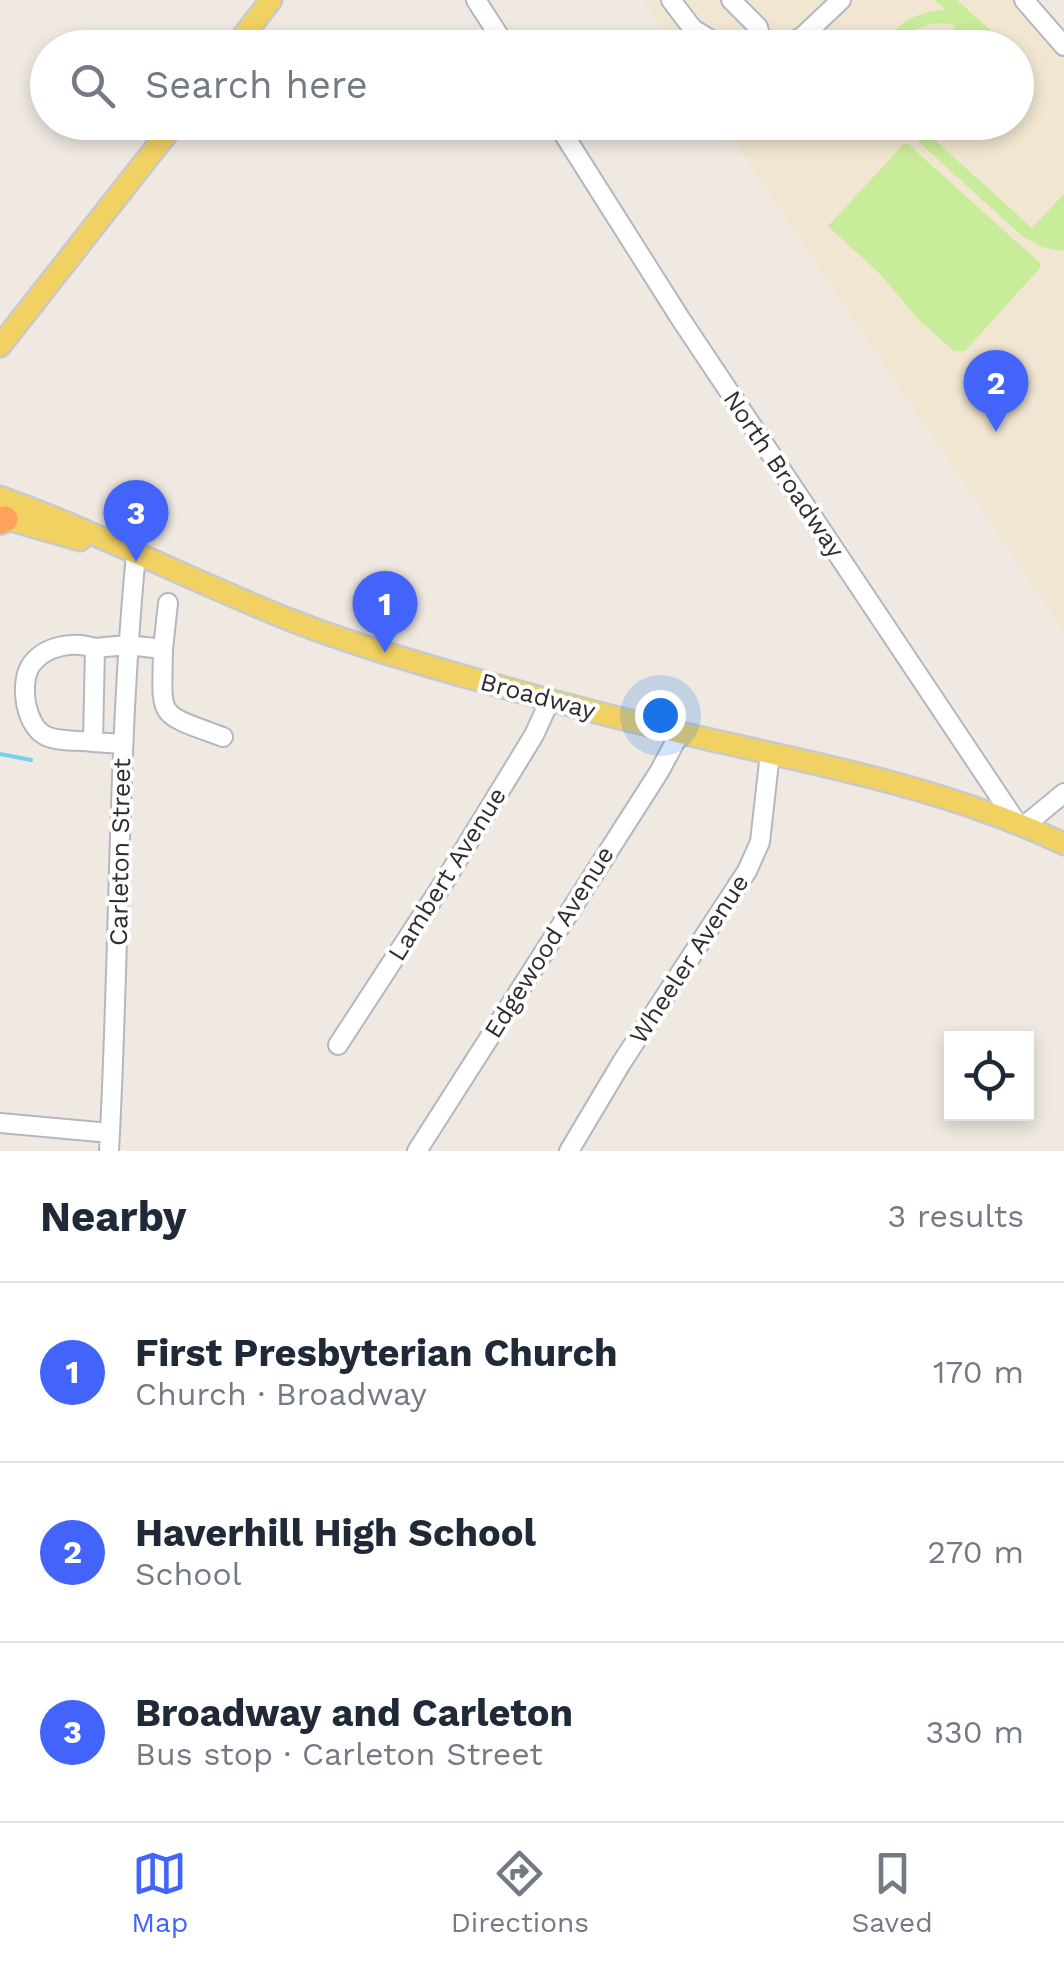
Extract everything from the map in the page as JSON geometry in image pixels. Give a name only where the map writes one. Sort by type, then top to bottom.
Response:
[{"type":"main road","points":[[248,30],[271,0]]},
{"type":"main road","points":[[0,346],[162,140]]},
{"type":"main road","name":"Broadway","points":[[1,514],[136,554],[355,643],[550,700],[924,790],[1064,844]]},
{"type":"street","points":[[476,0],[495,30]]},
{"type":"street","points":[[671,0],[695,30]]},
{"type":"street","points":[[731,0],[759,30]]},
{"type":"street","points":[[809,30],[841,0]]},
{"type":"street","points":[[1024,0],[1064,46]]},
{"type":"street","name":"North Broadway","points":[[567,140],[680,318],[1021,825]]},
{"type":"street","name":"Carleton Street","points":[[109,1142],[127,645],[136,554]]},
{"type":"street","points":[[168,603],[162,649],[164,708],[171,718],[223,736]]},
{"type":"street","points":[[123,744],[46,736],[35,725],[27,706],[31,666],[50,650],[79,643],[95,648],[127,645],[162,649]]},
{"type":"street","points":[[93,742],[95,648]]},
{"type":"street","name":"Lambert Avenue","points":[[338,1045],[446,879],[534,734],[550,700]]},
{"type":"street","name":"Edgewood Avenue","points":[[417,1151],[660,772],[680,733]]},
{"type":"street","name":"Wheeler Avenue","points":[[569,1151],[622,1062],[747,871],[760,842],[770,753]]},
{"type":"street","points":[[1021,825],[1064,793]]},
{"type":"street","points":[[0,1122],[109,1142]]},
{"type":"shaded area","points":[[643,0],[1037,0],[1055,18],[1044,33],[1064,59],[1064,632],[733,140],[1034,140],[1034,30],[663,30]]},
{"type":"green space","points":[[935,0],[957,0],[990,30],[952,30],[956,26],[939,23],[916,30],[896,30],[926,13],[946,10]]},
{"type":"green space","points":[[917,140],[935,140],[1032,228],[1064,194],[1064,251],[1041,247],[1022,236]]},
{"type":"green space","points":[[904,144],[1040,263],[1040,268],[965,351],[954,351],[918,319],[880,274],[828,226]]},
{"type":"waterway","points":[[0,754],[31,760]]},
{"type":"place","name":"Haverhill High School","points":[[996,432]]},
{"type":"place","name":"Broadway and Carleton","points":[[136,562]]},
{"type":"place","name":"First Presbyterian Church","points":[[385,653]]}]
